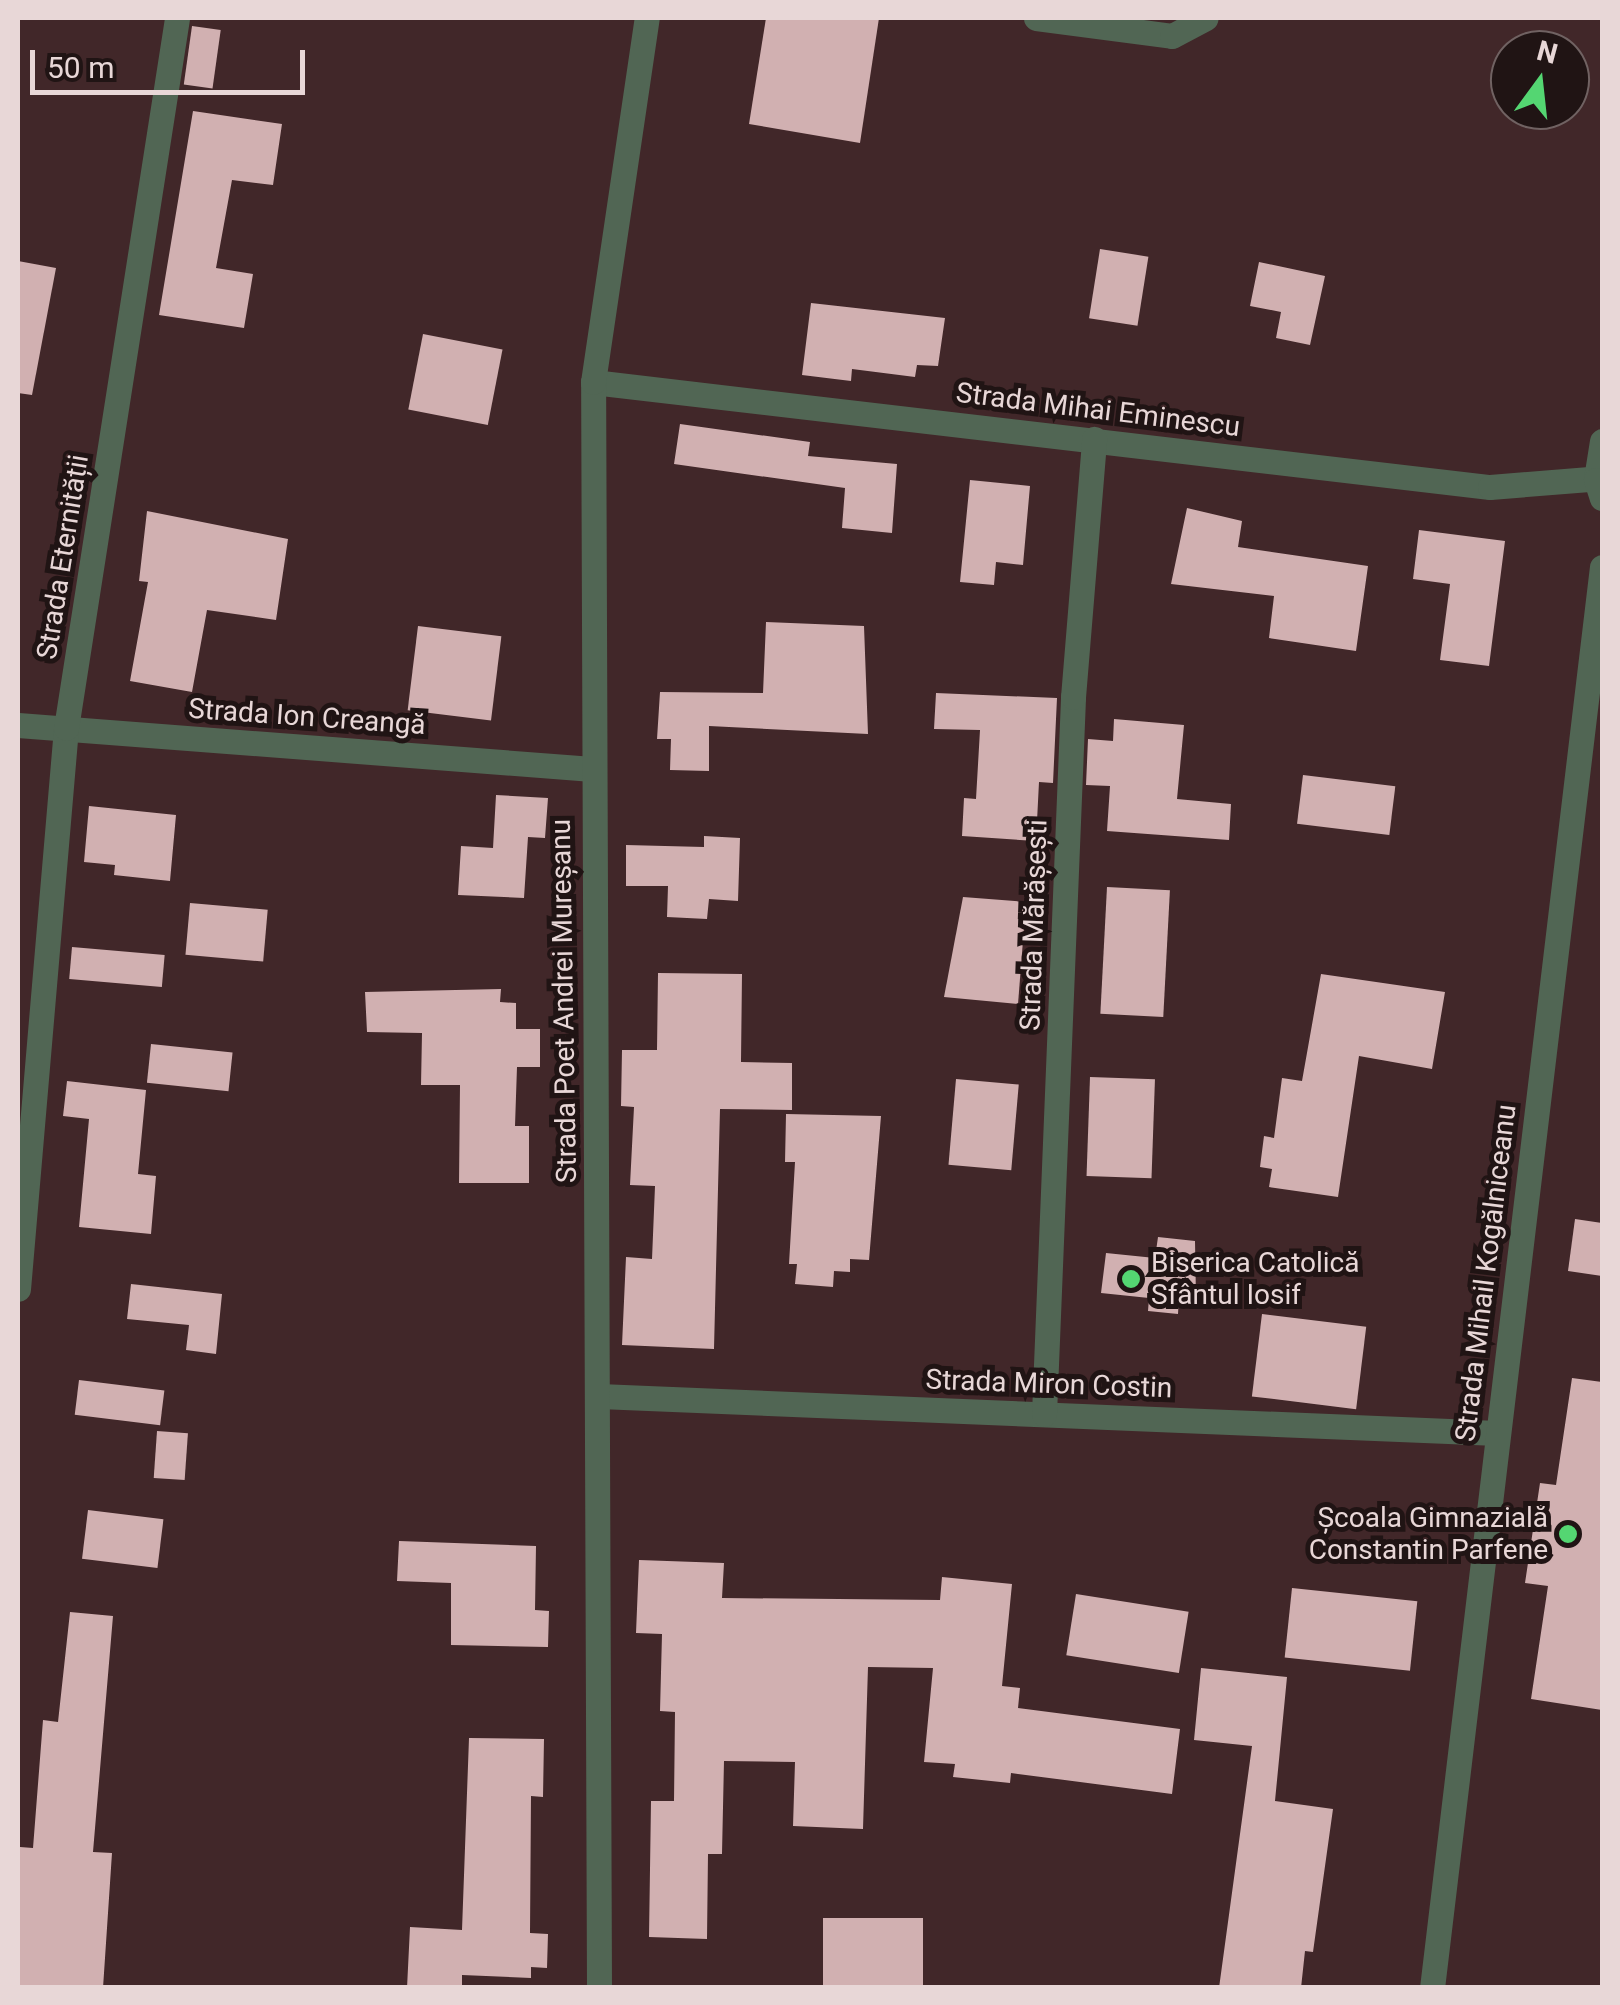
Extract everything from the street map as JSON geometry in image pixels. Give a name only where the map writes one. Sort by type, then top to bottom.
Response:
[{"type":"street","name":"Strada Eternității","points":[[18,1288],[66,728],[177,18]]},
{"type":"street","name":"Strada Poet Andrei Mureșanu","points":[[598,1988],[593,382],[647,18]]},
{"type":"street","points":[[1036,18],[1172,36],[1206,18]]},
{"type":"street","name":"Strada Mihai Eminescu","points":[[593,382],[1490,487],[1600,485]]},
{"type":"street","name":"Strada Mărășești","points":[[1044,1414],[1073,697],[1094,439]]},
{"type":"street","points":[[1600,485],[1602,441]]},
{"type":"street","name":"Strada Mihail Kogălniceanu","points":[[1432,1988],[1602,567]]},
{"type":"street","name":"Strada Ion Creangă","points":[[18,726],[592,770]]},
{"type":"street","name":"Strada Miron Costin","points":[[599,1396],[1497,1433]]},
{"type":"building","points":[[766,18],[879,18],[860,143],[749,124]]},
{"type":"building","points":[[192,26],[221,30],[213,88],[184,84]]},
{"type":"building","points":[[193,111],[282,124],[273,185],[232,180],[216,268],[253,274],[244,328],[159,315]]},
{"type":"building","points":[[1100,249],[1148,257],[1137,326],[1089,318]]},
{"type":"building","points":[[18,261],[56,268],[32,395],[18,393]]},
{"type":"building","points":[[1259,262],[1325,276],[1310,345],[1276,338],[1281,312],[1250,306]]},
{"type":"building","points":[[811,303],[945,318],[938,366],[917,365],[915,377],[852,369],[851,381],[802,375]]},
{"type":"building","points":[[423,334],[503,349],[488,425],[408,410]]},
{"type":"building","points":[[680,424],[810,442],[808,456],[897,464],[892,533],[842,528],[845,488],[674,464]]},
{"type":"building","points":[[970,480],[1030,486],[1023,565],[996,562],[994,585],[960,582]]},
{"type":"building","points":[[1187,508],[1242,521],[1238,547],[1368,566],[1356,651],[1269,638],[1274,596],[1171,584]]},
{"type":"building","points":[[147,511],[288,539],[276,620],[207,610],[192,692],[130,681],[148,582],[139,581]]},
{"type":"building","points":[[1419,530],[1505,541],[1489,666],[1440,660],[1450,584],[1413,579]]},
{"type":"building","points":[[766,622],[864,626],[868,734],[709,726],[709,771],[670,770],[671,739],[657,739],[660,692],[763,693]]},
{"type":"building","points":[[418,626],[501,636],[491,721],[408,710]]},
{"type":"building","points":[[936,693],[1057,698],[1053,783],[1039,782],[1036,841],[962,836],[964,798],[976,799],[980,730],[934,729]]},
{"type":"building","points":[[1114,719],[1184,725],[1177,799],[1231,804],[1229,840],[1107,831],[1110,786],[1086,785],[1088,739],[1113,741]]},
{"type":"building","points":[[1303,775],[1395,786],[1389,835],[1297,824]]},
{"type":"building","points":[[496,795],[548,798],[545,838],[528,837],[524,898],[458,895],[461,846],[493,848]]},
{"type":"building","points":[[89,806],[176,815],[170,881],[114,875],[115,865],[84,862]]},
{"type":"building","points":[[704,836],[740,838],[738,901],[709,899],[707,919],[667,917],[668,886],[626,886],[626,845],[704,847]]},
{"type":"building","points":[[1107,887],[1170,890],[1163,1017],[1100,1014]]},
{"type":"building","points":[[963,897],[1026,902],[1018,1004],[944,997]]},
{"type":"building","points":[[190,903],[268,910],[263,962],[185,955]]},
{"type":"building","points":[[72,947],[165,955],[162,987],[69,979]]},
{"type":"building","points":[[658,973],[742,974],[741,1062],[792,1063],[792,1110],[720,1109],[714,1349],[622,1345],[626,1257],[652,1259],[655,1186],[630,1185],[634,1107],[621,1106],[622,1050],[657,1050]]},
{"type":"building","points":[[1321,974],[1445,992],[1432,1069],[1359,1056],[1338,1197],[1269,1187],[1272,1169],[1260,1167],[1264,1136],[1274,1138],[1282,1078],[1302,1081]]},
{"type":"building","points":[[501,989],[500,1002],[516,1003],[516,1029],[540,1029],[540,1067],[517,1067],[515,1126],[529,1126],[529,1183],[459,1183],[460,1085],[421,1085],[422,1033],[367,1032],[365,992]]},
{"type":"building","points":[[151,1044],[233,1053],[228,1091],[147,1083]]},
{"type":"building","points":[[1090,1077],[1155,1079],[1152,1178],[1087,1176]]},
{"type":"building","points":[[956,1079],[1019,1084],[1011,1170],[949,1165]]},
{"type":"building","points":[[67,1081],[146,1090],[138,1174],[156,1176],[151,1234],[79,1227],[89,1119],[63,1116]]},
{"type":"building","points":[[786,1114],[881,1116],[869,1260],[850,1259],[850,1272],[834,1271],[833,1287],[795,1284],[797,1264],[789,1264],[795,1162],[785,1162]]},
{"type":"building","points":[[1575,1219],[1602,1223],[1602,1276],[1568,1271]]},
{"type":"building","points":[[1158,1237],[1195,1241],[1196,1298],[1179,1297],[1178,1314],[1148,1311],[1149,1298],[1101,1293],[1106,1253],[1155,1258]]},
{"type":"building","points":[[131,1284],[222,1294],[216,1354],[186,1350],[189,1325],[127,1319]]},
{"type":"building","points":[[1262,1314],[1366,1327],[1356,1409],[1252,1396]]},
{"type":"building","name":"Școala Gimnazială Constantin Parfene","points":[[1572,1378],[1602,1382],[1602,1710],[1531,1699],[1548,1586],[1525,1583],[1540,1483],[1556,1485]]},
{"type":"building","points":[[79,1380],[164,1390],[160,1425],[75,1415]]},
{"type":"building","points":[[157,1431],[188,1433],[185,1480],[154,1478]]},
{"type":"building","points":[[88,1510],[163,1519],[157,1568],[82,1559]]},
{"type":"building","points":[[399,1541],[536,1546],[535,1610],[549,1611],[548,1647],[451,1645],[451,1583],[397,1581]]},
{"type":"building","points":[[639,1560],[724,1563],[722,1598],[940,1600],[942,1577],[1012,1584],[1002,1686],[1020,1688],[1018,1708],[1180,1729],[1172,1794],[1011,1773],[1010,1783],[953,1777],[955,1764],[924,1762],[933,1668],[868,1667],[863,1829],[793,1826],[795,1762],[724,1761],[722,1854],[708,1854],[707,1939],[649,1937],[651,1801],[674,1801],[675,1712],[660,1711],[662,1634],[636,1633]]},
{"type":"building","points":[[1292,1588],[1417,1601],[1410,1671],[1285,1658]]},
{"type":"building","points":[[1076,1594],[1189,1612],[1179,1673],[1066,1655]]},
{"type":"building","points":[[70,1612],[113,1616],[93,1852],[112,1853],[103,1988],[18,1988],[20,1847],[33,1848],[43,1720],[58,1722]]},
{"type":"building","points":[[1201,1668],[1287,1677],[1275,1801],[1333,1809],[1313,1952],[1305,1951],[1301,1988],[1219,1988],[1252,1746],[1194,1740]]},
{"type":"building","points":[[469,1738],[544,1739],[543,1797],[531,1796],[530,1933],[548,1934],[547,1968],[531,1967],[531,1978],[462,1975],[462,1988],[407,1988],[410,1927],[462,1930]]},
{"type":"building","points":[[823,1918],[923,1918],[923,1988],[823,1988]]},
{"type":"place","name":"Biserica Catolică Sfântul Iosif","points":[[1131,1279]]},
{"type":"place","name":"Școala Gimnazială Constantin Parfene","points":[[1568,1534]]}]
